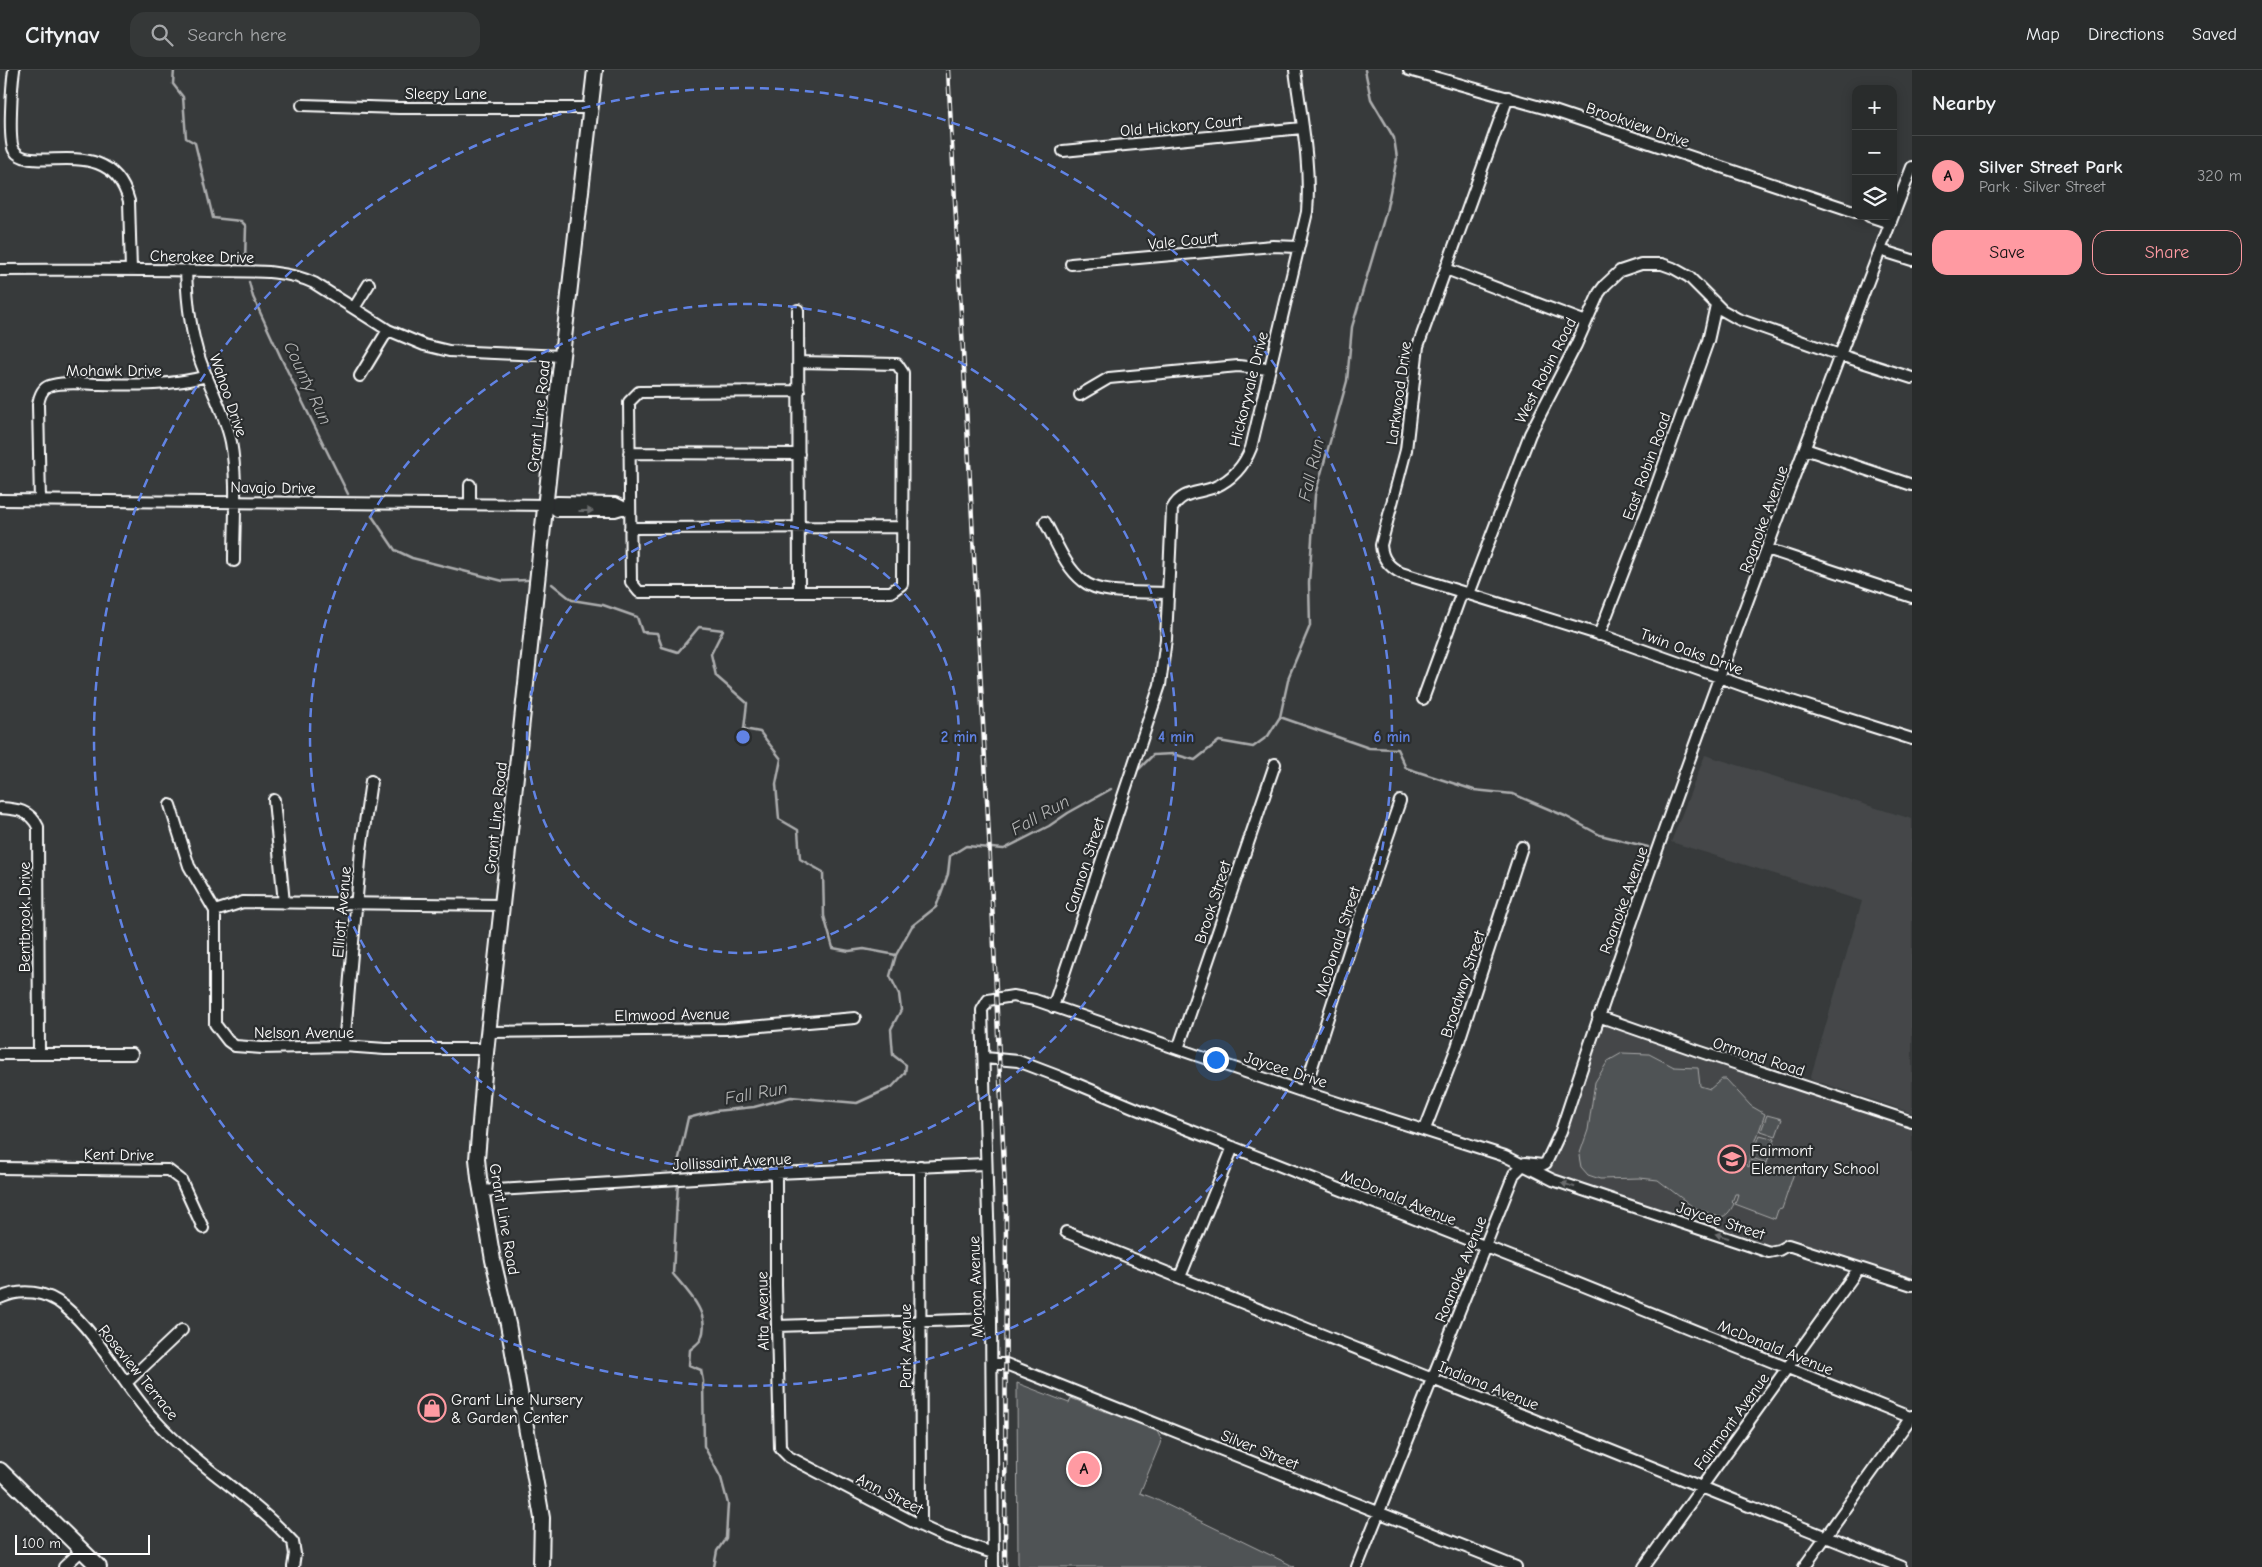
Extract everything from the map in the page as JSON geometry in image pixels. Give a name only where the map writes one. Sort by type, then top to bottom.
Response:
[{"type":"main road","name":"Grant Line Road","points":[[541,1567],[542,1518],[508,1324],[493,1260],[477,1159],[486,1049],[595,70]]},
{"type":"main road","points":[[0,1470],[99,1567]]},
{"type":"street","points":[[14,70],[11,138],[13,149],[21,157],[35,160],[62,158],[91,162],[116,176],[126,192],[128,201],[131,270]]},
{"type":"street","name":"Hickoryvale Drive","points":[[1144,733],[1160,684],[1163,668],[1172,509],[1181,497],[1214,487],[1230,478],[1243,465],[1250,448],[1298,247],[1308,202],[1295,70]]},
{"type":"street","name":"Brookview Drive","points":[[1409,70],[1508,97],[1852,211]]},
{"type":"street","name":"Larkwood Drive","points":[[1466,593],[1401,573],[1388,564],[1381,553],[1381,545],[1406,450],[1417,352],[1508,97]]},
{"type":"street","name":"Sleepy Lane","points":[[302,104],[399,108],[590,108]]},
{"type":"street","name":"Old Hickory Court","points":[[1063,151],[1302,128]]},
{"type":"street","name":"Roanoke Avenue","points":[[1897,205],[1912,167]]},
{"type":"street","name":"Roanoke Avenue","points":[[1357,1567],[1514,1174],[1523,1164],[1542,1165],[1550,1158],[1561,1131],[1598,1016],[1720,678],[1891,220]]},
{"type":"street","name":"Vale Court","points":[[1071,264],[1273,246],[1298,247]]},
{"type":"street","points":[[1880,250],[1912,260]]},
{"type":"street","name":"West Robin Road","points":[[1423,699],[1530,434],[1605,284],[1620,271],[1641,264],[1662,264],[1673,268],[1689,278],[1716,305],[1738,319],[1912,378]]},
{"type":"street","points":[[1446,269],[1586,322]]},
{"type":"street","name":"Cherokee Drive","points":[[0,270],[186,270],[267,272],[292,275],[325,288],[388,330],[424,345],[449,350],[562,356]]},
{"type":"street","name":"Wahoo Drive","points":[[186,270],[191,327],[201,363],[219,405],[230,441],[234,464],[234,560]]},
{"type":"street","points":[[354,308],[369,284]]},
{"type":"street","name":"East Robin Road","points":[[1598,636],[1652,498],[1708,341],[1716,305]]},
{"type":"street","points":[[798,310],[799,592]]},
{"type":"street","points":[[360,376],[388,330]]},
{"type":"street","points":[[798,362],[897,364],[903,373],[902,584],[891,592],[639,592],[631,582],[630,528],[626,507],[629,402],[639,392],[798,391]]},
{"type":"street","points":[[1080,395],[1109,378],[1238,366],[1269,369]]},
{"type":"street","name":"Mohawk Drive","points":[[40,500],[38,405],[42,392],[46,388],[52,385],[83,384],[171,384],[207,376]]},
{"type":"street","points":[[1805,449],[1912,485]]},
{"type":"street","points":[[629,453],[799,454]]},
{"type":"street","points":[[470,485],[470,504]]},
{"type":"street","name":"Navajo Drive","points":[[0,500],[548,505],[557,502],[615,503],[626,507]]},
{"type":"street","points":[[1045,522],[1073,571],[1084,583],[1099,589],[1167,593]]},
{"type":"street","points":[[630,528],[902,527]]},
{"type":"street","points":[[1767,549],[1912,597]]},
{"type":"street","name":"Twin Oaks Drive","points":[[1466,593],[1720,678],[1912,739]]},
{"type":"street","name":"Cannon Street","points":[[1053,1006],[1144,733]]},
{"type":"street","name":"Brook Street","points":[[1178,1049],[1275,764]]},
{"type":"street","name":"Elliott Avenue","points":[[344,1046],[358,903],[361,850],[371,781]]},
{"type":"street","points":[[274,800],[284,903]]},
{"type":"street","name":"McDonald Street","points":[[1304,1092],[1356,929],[1400,801]]},
{"type":"street","points":[[170,805],[189,866],[215,911],[243,902],[503,905]]},
{"type":"street","name":"Bentbrook Drive","points":[[0,808],[22,810],[35,820],[38,826],[39,1054]]},
{"type":"street","name":"Broadway Street","points":[[1425,1129],[1457,1047],[1522,847]]},
{"type":"street","name":"Nelson Avenue","points":[[215,911],[215,1024],[220,1033],[235,1046],[486,1049]]},
{"type":"street","name":"Jaycee Drive","points":[[983,1006],[988,1000],[1013,996],[1053,1006],[1304,1092],[1425,1129],[1523,1164]]},
{"type":"street","name":"Monon Avenue","points":[[983,1006],[985,1164],[992,1364],[993,1567]]},
{"type":"street","name":"Ormond Road","points":[[1598,1016],[1912,1122]]},
{"type":"street","name":"Elmwood Avenue","points":[[488,1032],[726,1029],[855,1018]]},
{"type":"street","points":[[0,1054],[132,1054]]},
{"type":"street","name":"McDonald Avenue","points":[[985,1058],[1018,1061],[1912,1417]]},
{"type":"street","points":[[1180,1277],[1233,1148]]},
{"type":"street","name":"Jollissaint Avenue","points":[[481,1191],[776,1173],[985,1164]]},
{"type":"street","name":"Jaycee Street","points":[[1523,1164],[1553,1180],[1769,1252],[1779,1250],[1788,1245],[1912,1285]]},
{"type":"street","name":"Park Avenue","points":[[920,1166],[921,1526]]},
{"type":"street","name":"Kent Drive","points":[[0,1168],[168,1170],[181,1180],[203,1228]]},
{"type":"street","name":"Alta Avenue","points":[[776,1173],[780,1448]]},
{"type":"street","name":"Indiana Avenue","points":[[1066,1232],[1901,1567]]},
{"type":"street","name":"Fairmont Avenue","points":[[1644,1567],[1859,1268]]},
{"type":"street","name":"Roseview Terrace","points":[[0,1298],[17,1292],[36,1292],[46,1295],[64,1306],[94,1338],[161,1427],[293,1542],[295,1554],[293,1567]]},
{"type":"street","points":[[777,1326],[991,1319]]},
{"type":"street","points":[[126,1383],[182,1330]]},
{"type":"street","name":"Silver Street","points":[[992,1364],[1006,1364],[1516,1567]]},
{"type":"street","points":[[1804,1567],[1912,1417]]},
{"type":"street","name":"Ann Street","points":[[780,1448],[789,1457],[807,1467],[921,1526],[951,1539],[993,1553]]},
{"type":"street","points":[[64,1567],[82,1550]]},
{"type":"shaded area","points":[[1705,755],[1912,819],[1912,1113],[1810,1079],[1862,901],[1671,842]]},
{"type":"shaded area","name":"Fairmont Elementary School","points":[[1601,1023],[1912,1125],[1912,1291],[1546,1172],[1560,1147]]},
{"type":"shaded area","points":[[1622,1053],[1649,1054],[1674,1067],[1698,1068],[1700,1086],[1710,1089],[1722,1079],[1726,1079],[1751,1106],[1765,1114],[1747,1166],[1749,1167],[1751,1160],[1766,1165],[1764,1172],[1766,1173],[1769,1166],[1794,1173],[1782,1209],[1778,1210],[1775,1219],[1735,1204],[1738,1194],[1735,1194],[1732,1202],[1734,1204],[1730,1211],[1726,1215],[1719,1217],[1693,1207],[1658,1180],[1640,1178],[1600,1179],[1588,1175],[1581,1167],[1579,1156],[1588,1130],[1595,1082],[1608,1061]]},
{"type":"shaded area","points":[[1767,1115],[1782,1119],[1776,1136],[1761,1131]]},
{"type":"shaded area","points":[[1760,1135],[1775,1139],[1767,1163],[1752,1158]]},
{"type":"shaded area","points":[[1017,1383],[1069,1403],[1071,1398],[1106,1412],[1110,1411],[1157,1431],[1161,1439],[1160,1444],[1140,1493],[1295,1567],[1018,1567]]},
{"type":"waterway","name":"County Run","points":[[174,70],[173,84],[183,97],[186,138],[195,143],[213,218],[241,221],[246,226],[245,262]]},
{"type":"waterway","name":"Fall Run","points":[[1139,769],[1153,755],[1173,754],[1195,760],[1219,741],[1253,747],[1268,736],[1280,717],[1289,676],[1310,626],[1309,583],[1315,495],[1347,381],[1352,327],[1386,212],[1397,158],[1394,138],[1371,99],[1365,70]]},
{"type":"waterway","name":"County Run","points":[[249,282],[253,297],[283,362],[348,494]]},
{"type":"waterway","name":"County Run","points":[[372,516],[395,550],[412,558],[503,581],[527,580]]},
{"type":"waterway","name":"County Run","points":[[552,584],[572,600],[603,605],[637,617],[642,632],[657,633],[662,647],[678,652],[699,627],[723,630],[711,654],[716,676],[747,703],[744,729],[760,732],[781,759],[776,784],[779,819],[798,830],[800,859],[823,872],[824,916],[833,948],[849,951],[864,949],[896,955]]},
{"type":"waterway","points":[[1280,717],[1369,748],[1397,749],[1406,768],[1474,790],[1513,794],[1565,816],[1600,835],[1648,847]]},
{"type":"waterway","name":"Fall Run","points":[[677,1177],[677,1167],[688,1118],[715,1111],[754,1107],[791,1097],[857,1103],[892,1087],[905,1073],[906,1065],[893,1055],[891,1029],[901,1010],[899,994],[890,976],[896,955],[912,926],[936,907],[948,874],[950,856],[966,846],[1004,849],[1049,826],[1111,789]]},
{"type":"waterway","name":"Fall Run","points":[[678,1182],[673,1274],[691,1295],[701,1312],[704,1330],[701,1339],[690,1350],[689,1365],[701,1370],[703,1381],[704,1446],[721,1478],[728,1504],[726,1538],[717,1551],[714,1567]]},
{"type":"railway","points":[[948,70],[989,836],[1006,1211],[1005,1567]]},
{"type":"place","name":"Fairmont Elementary School","points":[[1732,1159]]},
{"type":"place","name":"Grant Line Nursery & Garden Center","points":[[432,1408]]},
{"type":"place","name":"Silver Street Park","points":[[1084,1469]]}]
